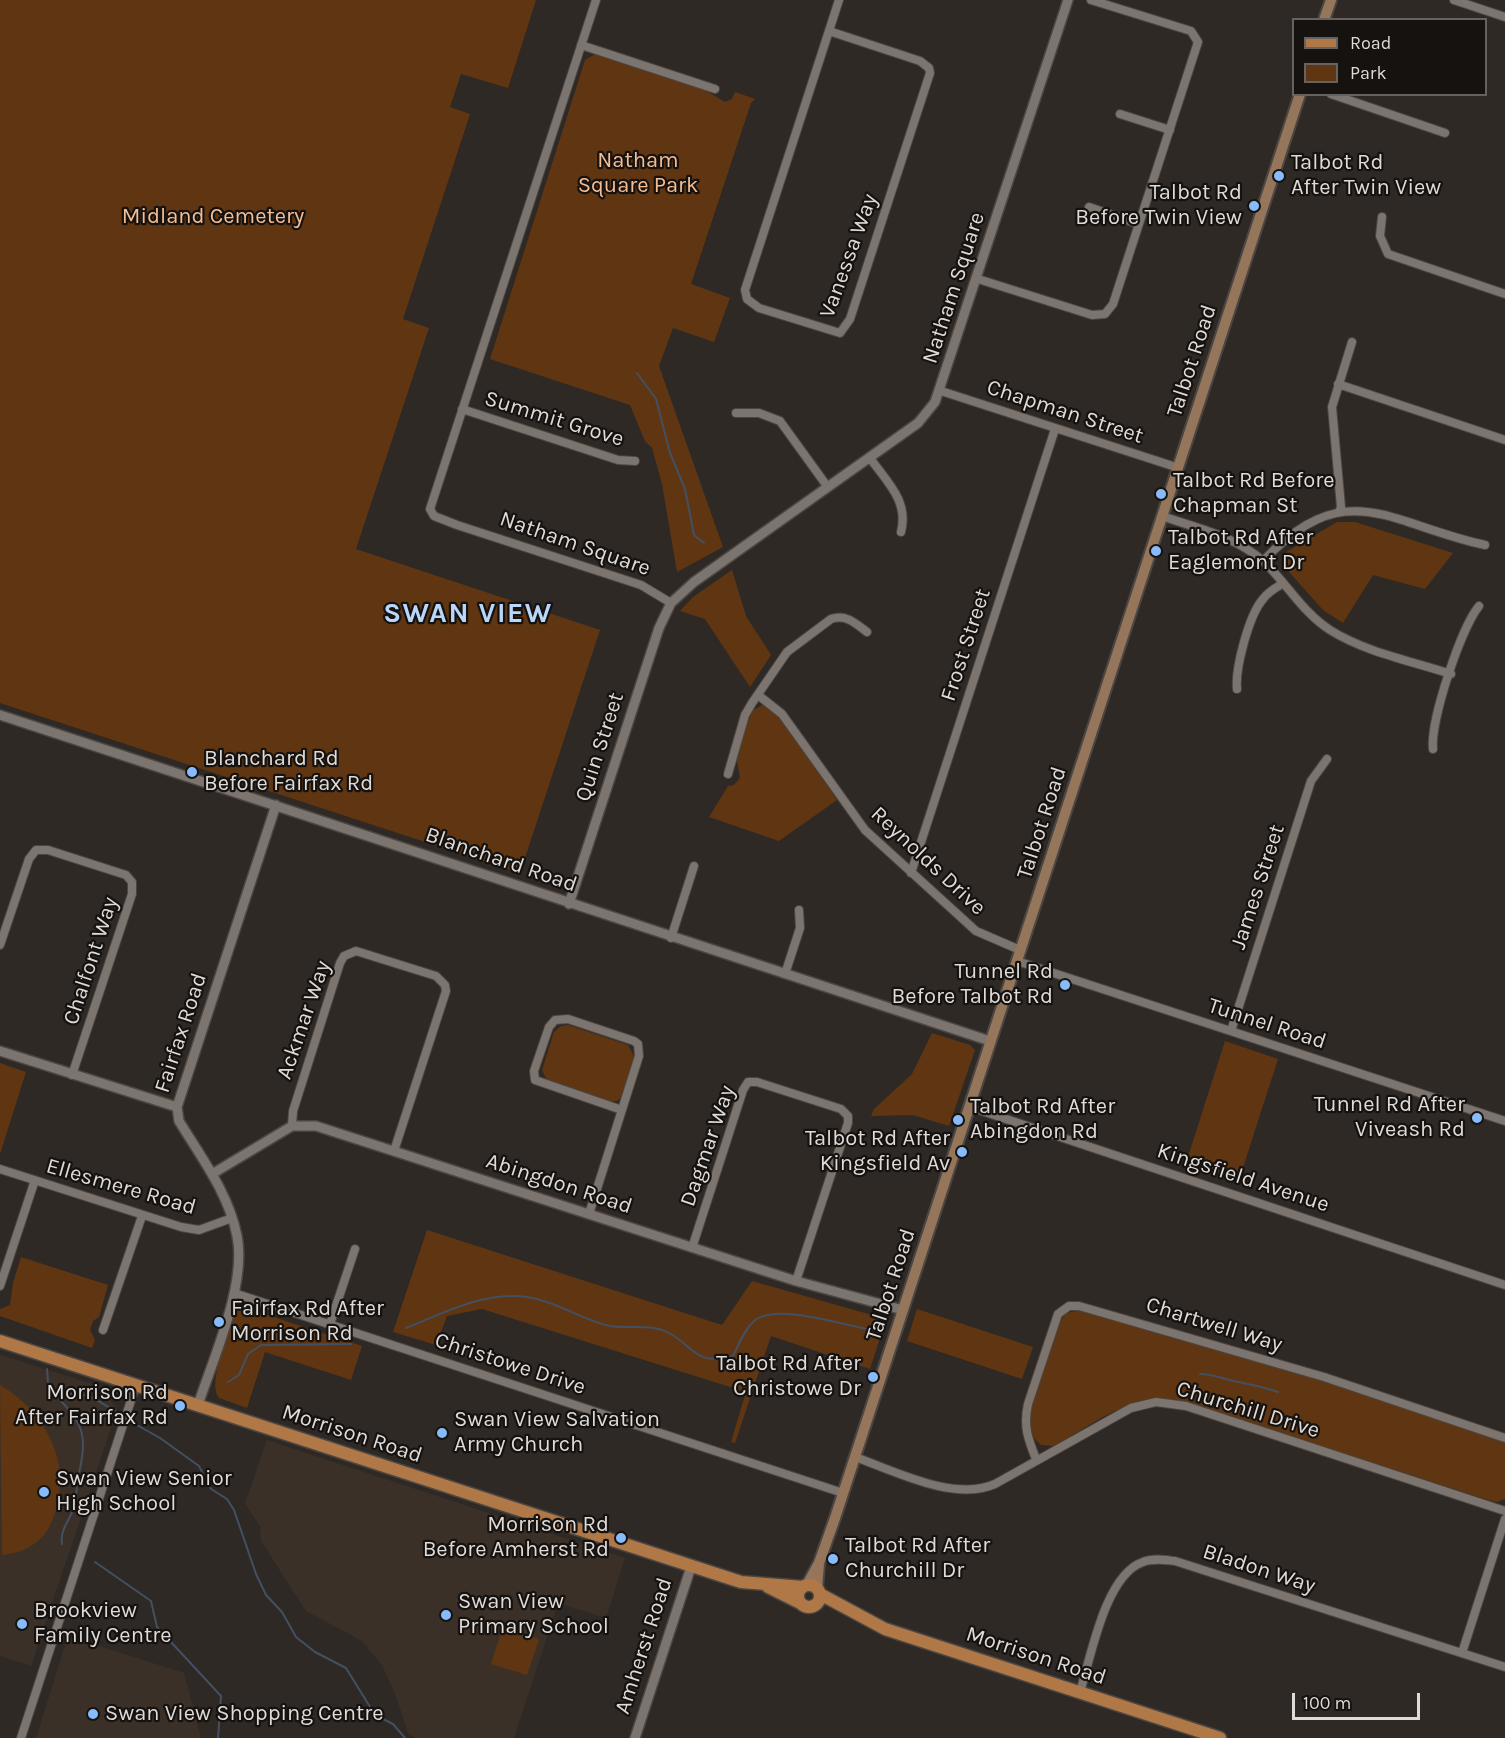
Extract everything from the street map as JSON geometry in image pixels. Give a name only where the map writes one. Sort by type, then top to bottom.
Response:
[{"type":"main road","points":[[1325,18],[1330,0]]},
{"type":"main road","name":"Talbot Road","points":[[812,1592],[819,1563],[1299,96]]},
{"type":"main road","name":"Morrison Road","points":[[0,1341],[691,1567],[741,1582],[812,1592],[885,1629],[1220,1738]]},
{"type":"main road","name":"Morrison Road","points":[[761,1584],[800,1603],[798,1594],[812,1592]]},
{"type":"street","name":"Natham Square","points":[[596,0],[431,504],[434,516],[641,585],[671,603],[694,582],[918,423],[941,391],[1068,0]]},
{"type":"street","name":"Vanessa Way","points":[[829,31],[920,61],[929,68],[930,73],[850,319],[840,333],[759,308],[747,299],[745,290],[839,0]]},
{"type":"street","points":[[978,279],[1092,315],[1105,314],[1113,304],[1197,49],[1196,36],[1184,29],[1091,0]]},
{"type":"street","points":[[1454,0],[1505,17]]},
{"type":"street","points":[[581,45],[715,89]]},
{"type":"street","points":[[1337,96],[1445,133]]},
{"type":"street","points":[[1120,114],[1170,130]]},
{"type":"street","points":[[1089,207],[1138,224]]},
{"type":"street","points":[[1382,217],[1379,230],[1383,249],[1394,258],[1505,294]]},
{"type":"street","points":[[1339,512],[1341,507],[1332,407],[1352,342]]},
{"type":"street","points":[[1338,384],[1505,440]]},
{"type":"street","name":"Chapman Street","points":[[941,391],[1179,468]]},
{"type":"street","name":"Summit Grove","points":[[462,409],[618,460],[635,461]]},
{"type":"street","points":[[736,413],[759,413],[780,421],[827,486]]},
{"type":"street","name":"Frost Street","points":[[911,873],[1055,429]]},
{"type":"street","points":[[870,458],[900,501],[904,512],[901,532]]},
{"type":"street","points":[[1263,561],[1305,525],[1339,512],[1358,509],[1380,513],[1485,545]]},
{"type":"street","points":[[1162,516],[1216,534],[1263,561],[1316,620],[1340,636],[1451,674]]},
{"type":"street","points":[[1237,689],[1236,673],[1255,613],[1262,599],[1282,584]]},
{"type":"street","name":"Quin Street","points":[[569,904],[660,628],[671,603]]},
{"type":"street","points":[[1432,749],[1433,730],[1468,621],[1479,606]]},
{"type":"street","points":[[728,774],[745,715],[788,652],[831,619],[845,618],[867,632]]},
{"type":"street","name":"Reynolds Drive","points":[[758,695],[782,714],[865,830],[976,931],[1019,956]]},
{"type":"street","name":"Blanchard Road","points":[[0,716],[990,1041]]},
{"type":"street","name":"James Street","points":[[1231,1031],[1311,781],[1327,759]]},
{"type":"street","name":"Fairfax Road","points":[[198,1405],[234,1293],[239,1250],[232,1218],[212,1174],[179,1120],[177,1107],[276,805]]},
{"type":"street","name":"Chalfont Way","points":[[0,945],[29,859],[36,850],[48,850],[70,857],[126,876],[132,882],[132,894],[72,1075]]},
{"type":"street","points":[[671,938],[694,866]]},
{"type":"street","points":[[785,974],[800,928],[798,910]]},
{"type":"street","name":"Ackmar Way","points":[[292,1126],[292,1111],[340,963],[344,956],[356,951],[436,976],[445,985],[446,991],[394,1151]]},
{"type":"street","name":"Tunnel Road","points":[[1019,956],[1231,1031],[1505,1121]]},
{"type":"street","points":[[589,1214],[622,1110],[639,1056],[638,1044],[568,1019],[555,1020],[549,1027],[534,1071],[535,1080],[622,1110]]},
{"type":"street","points":[[0,1051],[177,1107]]},
{"type":"street","name":"Dagmar Way","points":[[692,1248],[743,1090],[748,1082],[757,1082],[842,1109],[848,1116],[848,1124],[796,1281]]},
{"type":"street","name":"Kingsfield Avenue","points":[[970,1107],[1505,1285]]},
{"type":"street","points":[[212,1174],[292,1126]]},
{"type":"street","name":"Abingdon Road","points":[[292,1126],[316,1126],[796,1281],[903,1310]]},
{"type":"street","name":"Ellesmere Road","points":[[0,1169],[142,1216],[200,1230],[232,1218]]},
{"type":"street","points":[[0,1286],[34,1180]]},
{"type":"street","points":[[103,1330],[142,1216]]},
{"type":"street","points":[[330,1324],[355,1249]]},
{"type":"street","name":"Christowe Drive","points":[[234,1293],[843,1493]]},
{"type":"street","name":"Chartwell Way","points":[[1036,1459],[1026,1436],[1024,1420],[1028,1404],[1058,1314],[1064,1308],[1079,1306],[1324,1377],[1505,1438]]},
{"type":"street","points":[[21,1738],[136,1385]]},
{"type":"street","name":"Churchill Drive","points":[[855,1457],[946,1488],[965,1491],[995,1484],[1036,1459],[1131,1408],[1166,1402],[1186,1406],[1505,1511]]},
{"type":"street","points":[[1462,1653],[1505,1519]]},
{"type":"street","name":"Bladon Way","points":[[1080,1692],[1116,1585],[1134,1566],[1152,1560],[1175,1561],[1505,1667]]},
{"type":"street","name":"Amherst Road","points":[[635,1738],[691,1567]]},
{"type":"shaded area","name":"Swan View Senior High School","points":[[0,1355],[102,1387],[117,1410],[31,1666],[0,1656]]},
{"type":"shaded area","name":"Swan View Primary School","points":[[267,1440],[625,1558],[606,1618],[558,1603],[514,1738],[415,1738],[408,1733],[396,1696],[382,1665],[362,1641],[306,1611],[261,1541],[260,1526],[245,1504]]},
{"type":"shaded area","points":[[68,1636],[184,1673],[201,1738],[36,1738]]},
{"type":"green space","name":"Midland Cemetery","points":[[0,0],[536,0],[508,88],[461,74],[450,107],[470,114],[403,319],[429,328],[356,549],[600,630],[520,873],[0,703]]},
{"type":"green space","name":"Natham Square Park","points":[[595,54],[701,88],[725,102],[732,99],[735,92],[755,99],[751,103],[691,284],[730,298],[714,342],[673,328],[659,366],[723,547],[677,572],[662,484],[652,448],[645,441],[630,405],[490,359],[585,60]]},
{"type":"green space","points":[[1337,522],[1355,522],[1453,553],[1425,589],[1373,575],[1343,623],[1323,610],[1282,564],[1283,554]]},
{"type":"green space","points":[[732,570],[746,616],[771,655],[750,687],[705,619],[680,611],[693,597]]},
{"type":"green space","points":[[762,705],[779,716],[837,800],[779,841],[709,817],[728,786],[734,785],[740,778],[736,755],[752,711]]},
{"type":"green space","points":[[568,1025],[628,1045],[635,1058],[623,1096],[617,1101],[609,1101],[547,1080],[542,1070],[554,1032],[561,1026]]},
{"type":"green space","points":[[932,1033],[970,1045],[975,1050],[949,1126],[913,1115],[871,1116],[874,1109],[912,1074]]},
{"type":"green space","points":[[1225,1041],[1278,1059],[1239,1180],[1186,1163]]},
{"type":"green space","points":[[0,1063],[26,1072],[0,1154]]},
{"type":"green space","points":[[427,1230],[722,1325],[752,1281],[886,1319],[870,1369],[771,1336],[735,1443],[731,1442],[746,1392],[482,1309],[447,1316],[436,1345],[393,1332]]},
{"type":"green space","points":[[21,1257],[108,1285],[99,1317],[93,1321],[90,1330],[95,1340],[92,1348],[0,1316],[0,1309],[10,1305],[13,1283]]},
{"type":"green space","points":[[246,1308],[362,1346],[351,1380],[265,1352],[247,1408],[219,1398],[215,1381],[217,1369],[237,1310]]},
{"type":"green space","points":[[917,1309],[1033,1347],[1022,1379],[907,1341]]},
{"type":"green space","points":[[1081,1310],[1315,1374],[1505,1436],[1505,1499],[1497,1502],[1485,1499],[1199,1406],[1177,1401],[1157,1400],[1122,1408],[1054,1446],[1041,1445],[1034,1438],[1031,1430],[1030,1412],[1059,1323],[1066,1313]]},
{"type":"green space","points":[[0,1385],[32,1411],[44,1427],[53,1444],[60,1482],[58,1501],[48,1529],[32,1546],[2,1555]]},
{"type":"green space","points":[[503,1627],[539,1639],[527,1675],[491,1664]]},
{"type":"waterway","points":[[637,373],[656,399],[670,453],[685,489],[694,535],[704,543]]},
{"type":"waterway","points":[[406,1328],[470,1303],[504,1296],[520,1296],[537,1299],[610,1326],[647,1327],[662,1330],[697,1354],[711,1359],[733,1356],[747,1329],[754,1321],[764,1316],[796,1315],[881,1332]]},
{"type":"waterway","points":[[228,1382],[239,1375],[248,1354],[261,1345],[351,1344]]},
{"type":"waterway","points":[[47,1369],[48,1382],[56,1396],[81,1394],[116,1412]]},
{"type":"waterway","points":[[1200,1374],[1278,1392]]},
{"type":"waterway","points":[[56,1396],[79,1424],[83,1442],[75,1502],[63,1531],[62,1544]]},
{"type":"waterway","points":[[135,1424],[160,1438],[199,1466],[211,1489],[227,1499],[234,1510],[256,1574],[266,1595],[282,1612],[296,1637],[315,1652],[346,1668],[375,1715],[393,1724],[405,1738]]},
{"type":"waterway","points":[[95,1562],[151,1601],[157,1627],[221,1696],[218,1738]]},
{"type":"place","name":"Talbot Rd After Twin View","points":[[1279,176]]},
{"type":"place","name":"Talbot Rd Before Twin View","points":[[1254,206]]},
{"type":"place","name":"Talbot Rd Before Chapman St","points":[[1161,494]]},
{"type":"place","name":"Talbot Rd After Eaglemont Dr","points":[[1156,551]]},
{"type":"place","name":"Blanchard Rd Before Fairfax Rd","points":[[192,772]]},
{"type":"place","name":"Tunnel Rd Before Talbot Rd","points":[[1065,985]]},
{"type":"place","name":"Tunnel Rd After Viveash Rd","points":[[1477,1118]]},
{"type":"place","name":"Talbot Rd After Abingdon Rd","points":[[958,1120]]},
{"type":"place","name":"Talbot Rd After Kingsfield Av","points":[[962,1152]]},
{"type":"place","name":"Fairfax Rd After Morrison Rd","points":[[219,1322]]},
{"type":"place","name":"Talbot Rd After Christowe Dr","points":[[873,1377]]},
{"type":"place","name":"Morrison Rd After Fairfax Rd","points":[[180,1406]]},
{"type":"place","name":"Swan View Salvation Army Church","points":[[442,1433]]},
{"type":"place","name":"Swan View Senior High School","points":[[44,1492]]},
{"type":"place","name":"Morrison Rd Before Amherst Rd","points":[[621,1538]]},
{"type":"place","name":"Talbot Rd After Churchill Dr","points":[[833,1559]]},
{"type":"place","name":"Swan View Primary School","points":[[446,1615]]},
{"type":"place","name":"Brookview Family Centre","points":[[22,1624]]},
{"type":"place","name":"Swan View Shopping Centre","points":[[93,1714]]},
{"type":"district","name":"SWAN VIEW","points":[[468,614]]}]
